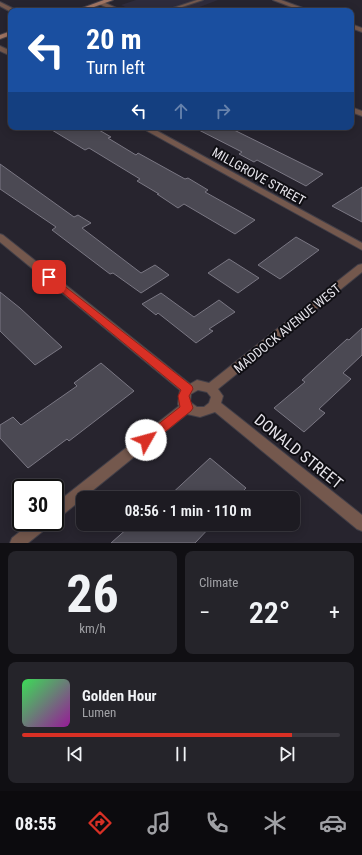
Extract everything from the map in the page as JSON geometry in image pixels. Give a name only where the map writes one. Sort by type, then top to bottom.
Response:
[{"type":"main road","points":[[86,8],[110,0]]},
{"type":"street","points":[[276,0],[299,8]]},
{"type":"street","points":[[101,3],[113,8]]},
{"type":"street","name":"MILLGROVE STREET","points":[[149,130],[362,247]]},
{"type":"street","points":[[0,237],[188,389]]},
{"type":"street","name":"MADDOCK AVENUE WEST","points":[[211,388],[362,267]]},
{"type":"street","points":[[197,385],[211,388],[217,396],[215,405],[212,409],[202,412],[191,410],[184,404],[183,396],[188,389],[197,385]]},
{"type":"street","name":"DONALD STREET","points":[[215,405],[362,524]]},
{"type":"street","points":[[64,505],[187,408]]},
{"type":"street","points":[[17,543],[32,531]]},
{"type":"lane","points":[[176,8],[201,0]]},
{"type":"shaded area","points":[[136,0],[218,0],[197,8],[128,8],[121,5]]},
{"type":"building","points":[[52,130],[99,130],[111,137],[108,138],[136,155],[138,153],[185,179],[188,178],[208,190],[205,192],[255,220],[235,234],[184,204],[178,208],[157,194],[159,194],[137,181],[140,179],[89,148],[85,150]]},
{"type":"building","points":[[199,130],[234,130],[323,174],[306,186],[257,160],[254,162],[239,154],[242,152]]},
{"type":"building","points":[[0,164],[74,217],[78,215],[91,223],[82,228],[141,273],[155,265],[169,275],[141,293],[113,273],[110,274],[52,230],[56,227],[0,189]]},
{"type":"building","points":[[362,187],[362,222],[332,206],[348,196]]},
{"type":"building","points":[[296,237],[319,250],[280,279],[258,265]]},
{"type":"building","points":[[229,259],[259,278],[238,293],[208,273]]},
{"type":"building","points":[[0,292],[20,308],[62,347],[35,365],[0,331]]},
{"type":"building","points":[[161,293],[194,317],[219,300],[235,312],[209,329],[213,331],[196,343],[158,313],[156,315],[142,304]]},
{"type":"building","points":[[362,328],[362,355],[343,373],[351,379],[319,409],[325,413],[304,432],[274,408],[305,382],[302,380],[347,339],[349,340]]},
{"type":"building","points":[[101,363],[134,391],[69,441],[67,439],[28,468],[0,438],[0,425],[13,417],[21,425],[77,386],[74,383]]},
{"type":"building","points":[[210,458],[246,488],[243,491],[175,491]]},
{"type":"building","points":[[124,531],[206,531],[195,543],[111,543]]},
{"type":"route","points":[[49,277],[188,389],[183,396],[184,404],[187,408],[146,440]]}]
